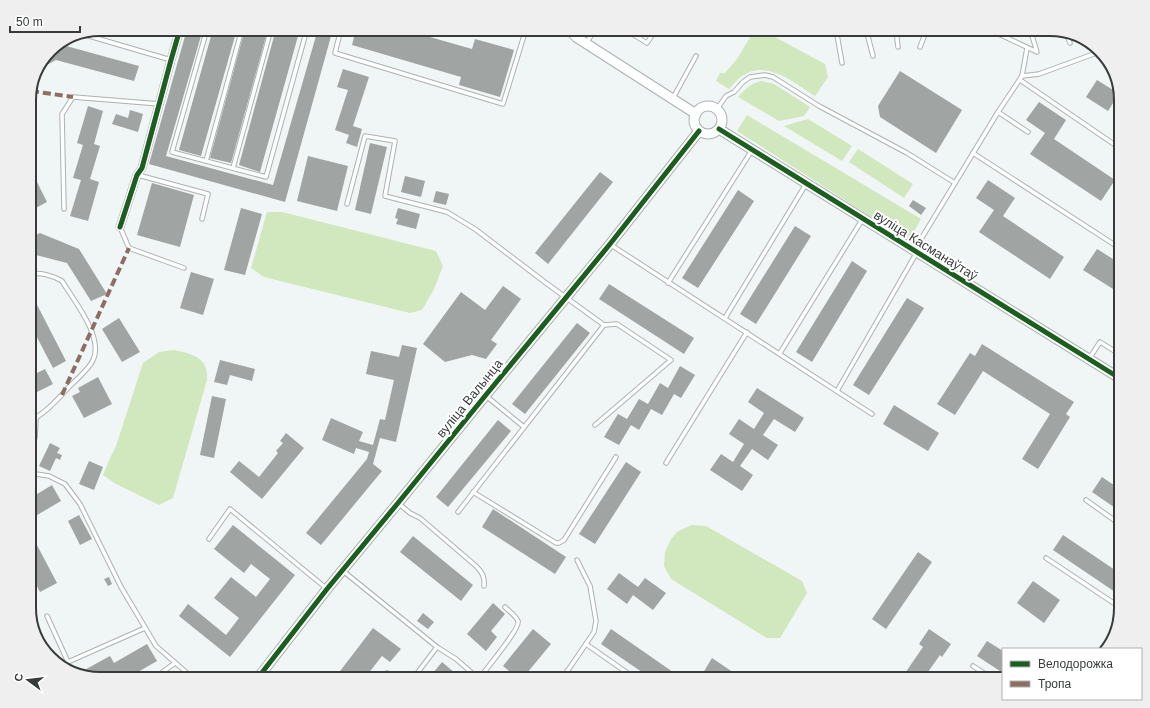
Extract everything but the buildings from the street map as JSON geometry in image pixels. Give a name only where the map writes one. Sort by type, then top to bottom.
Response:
[{"type":"street","points":[[120,227],[137,174],[142,168],[178,36]]},
{"type":"street","points":[[575,36],[696,114]]},
{"type":"street","points":[[704,106],[717,109],[723,121],[720,129],[710,134],[705,134],[699,131],[694,120],[700,108],[704,106]]},
{"type":"street","name":"вуліца Касманаўтаў","points":[[720,129],[1114,375]]},
{"type":"street","name":"вуліца Валынца","points":[[262,672],[327,589],[610,244],[699,131]]},
{"type":"lane","points":[[206,36],[172,152],[266,177],[305,36]]},
{"type":"lane","points":[[206,161],[240,36]]},
{"type":"lane","points":[[233,168],[269,36]]},
{"type":"lane","points":[[339,36],[335,53],[503,104],[524,36]]},
{"type":"lane","points":[[586,43],[591,36]]},
{"type":"lane","points":[[635,36],[647,44],[652,36]]},
{"type":"lane","points":[[837,36],[842,64]]},
{"type":"lane","points":[[868,36],[873,56]]},
{"type":"lane","points":[[897,36],[898,48]]},
{"type":"lane","points":[[920,47],[924,36]]},
{"type":"lane","points":[[1003,36],[1037,52],[1032,36]]},
{"type":"lane","points":[[92,37],[171,60]]},
{"type":"lane","points":[[1068,38],[1070,43]]},
{"type":"lane","points":[[837,391],[955,184],[998,112],[1021,78],[1027,48]]},
{"type":"lane","points":[[1021,78],[1039,74],[1094,54]]},
{"type":"lane","points":[[672,99],[696,56]]},
{"type":"lane","points":[[717,109],[726,96],[734,92],[750,77],[764,75],[773,77],[819,106],[907,154],[955,184]]},
{"type":"lane","points":[[1021,78],[1114,145]]},
{"type":"lane","points":[[64,209],[62,114],[73,97],[160,104]]},
{"type":"lane","points":[[998,112],[1028,132]]},
{"type":"lane","points":[[348,204],[365,136],[395,141],[384,196],[447,212],[475,229],[604,325],[617,324],[671,360],[595,426]]},
{"type":"lane","points":[[668,282],[752,149]]},
{"type":"lane","points":[[974,153],[1114,244]]},
{"type":"lane","points":[[137,174],[208,194],[202,219]]},
{"type":"lane","points":[[725,318],[806,183]]},
{"type":"lane","points":[[780,353],[863,218]]},
{"type":"lane","points":[[120,227],[129,248],[184,268]]},
{"type":"lane","points":[[610,244],[872,414]]},
{"type":"lane","points":[[36,274],[54,277],[62,281],[92,330],[96,344],[93,361],[62,395],[36,418]]},
{"type":"lane","points":[[458,512],[604,325]]},
{"type":"lane","points":[[666,463],[747,332]]},
{"type":"lane","points":[[1089,360],[1100,342],[1114,351]]},
{"type":"lane","points":[[485,396],[524,427]]},
{"type":"lane","points":[[473,492],[558,543],[564,540],[616,457]]},
{"type":"lane","points":[[36,474],[49,476],[65,484],[80,504],[121,587],[156,646],[186,672]]},
{"type":"lane","points":[[1086,500],[1114,520]]},
{"type":"lane","points":[[398,504],[437,531],[476,566],[482,572],[485,579],[484,586]]},
{"type":"lane","points":[[208,539],[230,509],[327,589]]},
{"type":"lane","points":[[1046,558],[1114,603]]},
{"type":"lane","points":[[567,671],[594,632],[596,621],[590,586],[577,560]]},
{"type":"lane","points":[[342,571],[437,648],[456,659],[471,672]]},
{"type":"lane","points":[[484,672],[511,637],[518,624],[518,621],[505,607]]},
{"type":"lane","points":[[47,616],[68,662],[145,628]]},
{"type":"lane","points":[[586,644],[626,672]]},
{"type":"lane","points":[[418,672],[437,648]]},
{"type":"lane","points":[[163,672],[175,663]]},
{"type":"lane","points":[[973,666],[982,672]]},
{"type":"green space","points":[[751,36],[773,36],[825,64],[828,77],[815,96],[790,79],[771,71],[761,70],[752,71],[740,77],[729,89],[716,81],[720,73],[725,73],[737,59]]},
{"type":"green space","points":[[762,81],[774,84],[810,107],[804,116],[779,121],[738,97],[748,87]]},
{"type":"green space","points":[[747,115],[921,219],[909,241],[737,131]]},
{"type":"green space","points":[[808,119],[852,146],[842,161],[784,126]]},
{"type":"green space","points":[[858,149],[913,184],[904,198],[849,162]]},
{"type":"green space","points":[[267,212],[282,212],[436,251],[443,266],[434,289],[422,310],[410,313],[264,277],[251,268]]},
{"type":"green space","points":[[174,350],[193,355],[198,358],[205,367],[207,380],[173,498],[159,505],[116,484],[103,475],[116,446],[143,363],[159,352]]},
{"type":"green space","points":[[692,525],[706,526],[802,581],[807,593],[780,638],[767,638],[671,579],[664,566],[665,552],[671,539],[678,531]]},
{"type":"marked path","points":[[37,92],[73,97]]},
{"type":"marked path","points":[[62,395],[129,248]]},
{"type":"cycle path","points":[[120,227],[137,175],[142,168],[178,36]]},
{"type":"cycle path","points":[[719,129],[1114,375]]},
{"type":"cycle path","points":[[262,672],[327,589],[610,244],[699,131]]}]
